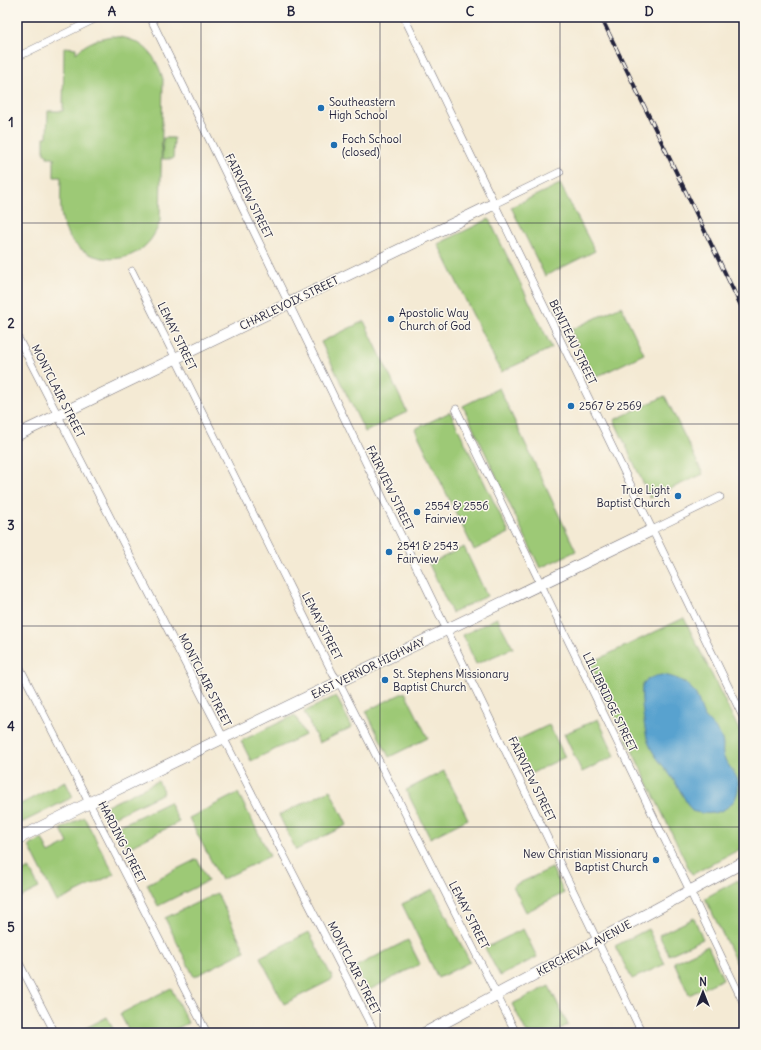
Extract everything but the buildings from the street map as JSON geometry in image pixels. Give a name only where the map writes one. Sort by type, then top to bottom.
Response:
[{"type":"street","points":[[18,55],[98,17]]},
{"type":"street","name":"FAIRVIEW STREET","points":[[150,17],[642,1033]]},
{"type":"street","name":"BENITEAU STREET","points":[[404,17],[744,719]]},
{"type":"street","name":"CHARLEVOIX STREET","points":[[17,435],[560,172]]},
{"type":"street","name":"LEMAY STREET","points":[[132,271],[330,667],[339,682],[516,1033]]},
{"type":"street","name":"MONTCLAIR STREET","points":[[17,336],[375,1033]]},
{"type":"street","name":"LILLIBRIDGE STREET","points":[[456,409],[744,1004]]},
{"type":"street","name":"EAST VERNOR HIGHWAY","points":[[17,839],[720,497]]},
{"type":"street","name":"HARDING STREET","points":[[17,662],[207,1033]]},
{"type":"street","name":"KERCHEVAL AVENUE","points":[[425,1033],[744,862]]},
{"type":"street","points":[[17,959],[56,1033]]},
{"type":"green space","points":[[112,36],[131,40],[139,43],[145,48],[156,61],[163,79],[160,221],[151,240],[146,245],[127,257],[116,259],[94,256],[84,251],[75,244],[68,235],[61,214],[61,177],[54,177],[54,157],[47,157],[47,154],[44,154],[44,137],[47,137],[48,111],[63,111],[64,47],[76,48],[76,53],[84,46],[92,42]]},
{"type":"green space","points":[[163,138],[174,138],[173,159],[162,159]]},
{"type":"green space","points":[[560,184],[595,251],[545,276],[511,207]]},
{"type":"green space","points":[[489,219],[552,348],[501,372],[438,244]]},
{"type":"green space","points":[[621,306],[644,354],[594,378],[571,330]]},
{"type":"green space","points":[[364,321],[407,412],[365,432],[321,342]]},
{"type":"green space","points":[[499,388],[576,551],[540,568],[463,406]]},
{"type":"green space","points":[[665,396],[703,474],[650,498],[614,420]]},
{"type":"green space","points":[[450,412],[509,533],[474,550],[415,429]]},
{"type":"green space","points":[[464,547],[487,596],[452,613],[429,564]]},
{"type":"green space","points":[[497,618],[513,648],[476,664],[463,635]]},
{"type":"green space","points":[[684,618],[744,740],[744,847],[693,874],[691,873],[590,663]]},
{"type":"green space","points":[[405,692],[428,738],[389,757],[366,711]]},
{"type":"green space","points":[[336,696],[352,727],[319,743],[304,712]]},
{"type":"green space","points":[[295,715],[305,735],[251,761],[241,741]]},
{"type":"green space","points":[[598,719],[615,756],[582,772],[564,734]]},
{"type":"green space","points":[[549,725],[565,757],[530,774],[515,741]]},
{"type":"green space","points":[[444,771],[468,819],[430,838],[406,790]]},
{"type":"green space","points":[[65,781],[73,797],[19,824],[17,819],[17,806]]},
{"type":"green space","points":[[158,781],[164,793],[111,818],[105,807]]},
{"type":"green space","points":[[330,790],[347,825],[296,850],[279,815]]},
{"type":"green space","points":[[238,793],[270,856],[221,880],[189,818]]},
{"type":"green space","points":[[169,802],[179,822],[128,848],[117,827]]},
{"type":"green space","points":[[84,817],[114,874],[57,902],[29,846],[42,839],[49,853],[68,843],[61,829]]},
{"type":"green space","points":[[197,859],[208,881],[158,906],[147,884]]},
{"type":"green space","points":[[29,868],[39,888],[17,899],[17,874]]},
{"type":"green space","points":[[552,868],[564,893],[526,912],[513,886]]},
{"type":"green space","points":[[738,880],[744,891],[744,966],[739,968],[705,898]]},
{"type":"green space","points":[[433,889],[470,962],[438,978],[402,904]]},
{"type":"green space","points":[[217,893],[245,951],[194,977],[165,918]]},
{"type":"green space","points":[[694,918],[703,939],[669,955],[659,935]]},
{"type":"green space","points":[[523,929],[537,957],[500,976],[485,948]]},
{"type":"green space","points":[[648,929],[665,964],[632,979],[615,946]]},
{"type":"green space","points":[[309,932],[333,979],[284,1004],[260,957]]},
{"type":"green space","points":[[408,940],[420,964],[367,991],[355,967]]},
{"type":"green space","points":[[708,946],[723,979],[689,995],[674,962]]},
{"type":"green space","points":[[549,986],[568,1025],[552,1033],[527,1033],[512,1004]]},
{"type":"green space","points":[[171,988],[188,1023],[168,1033],[130,1033],[120,1014]]},
{"type":"green space","points":[[107,1017],[115,1033],[76,1033]]},
{"type":"water","points":[[662,675],[678,679],[692,689],[698,699],[704,716],[721,736],[723,755],[737,777],[738,793],[731,804],[721,811],[698,813],[692,811],[676,783],[651,749],[647,739],[643,714],[642,688],[643,684],[647,680]]},
{"type":"railway","points":[[601,17],[744,312]]},
{"type":"place","name":"Southeastern High School","points":[[321,108]]},
{"type":"place","name":"Foch School (closed)","points":[[334,145]]},
{"type":"place","name":"Apostolic Way Church of God","points":[[391,319]]},
{"type":"place","name":"2567 & 2569","points":[[571,406]]},
{"type":"place","name":"True Light Baptist Church","points":[[678,496]]},
{"type":"place","name":"2554 & 2556 Fairview","points":[[417,512]]},
{"type":"place","name":"2541 & 2543 Fairview","points":[[389,552]]},
{"type":"place","name":"St. Stephens Missionary Baptist Church","points":[[385,680]]},
{"type":"place","name":"New Christian Missionary Baptist Church","points":[[656,860]]}]
